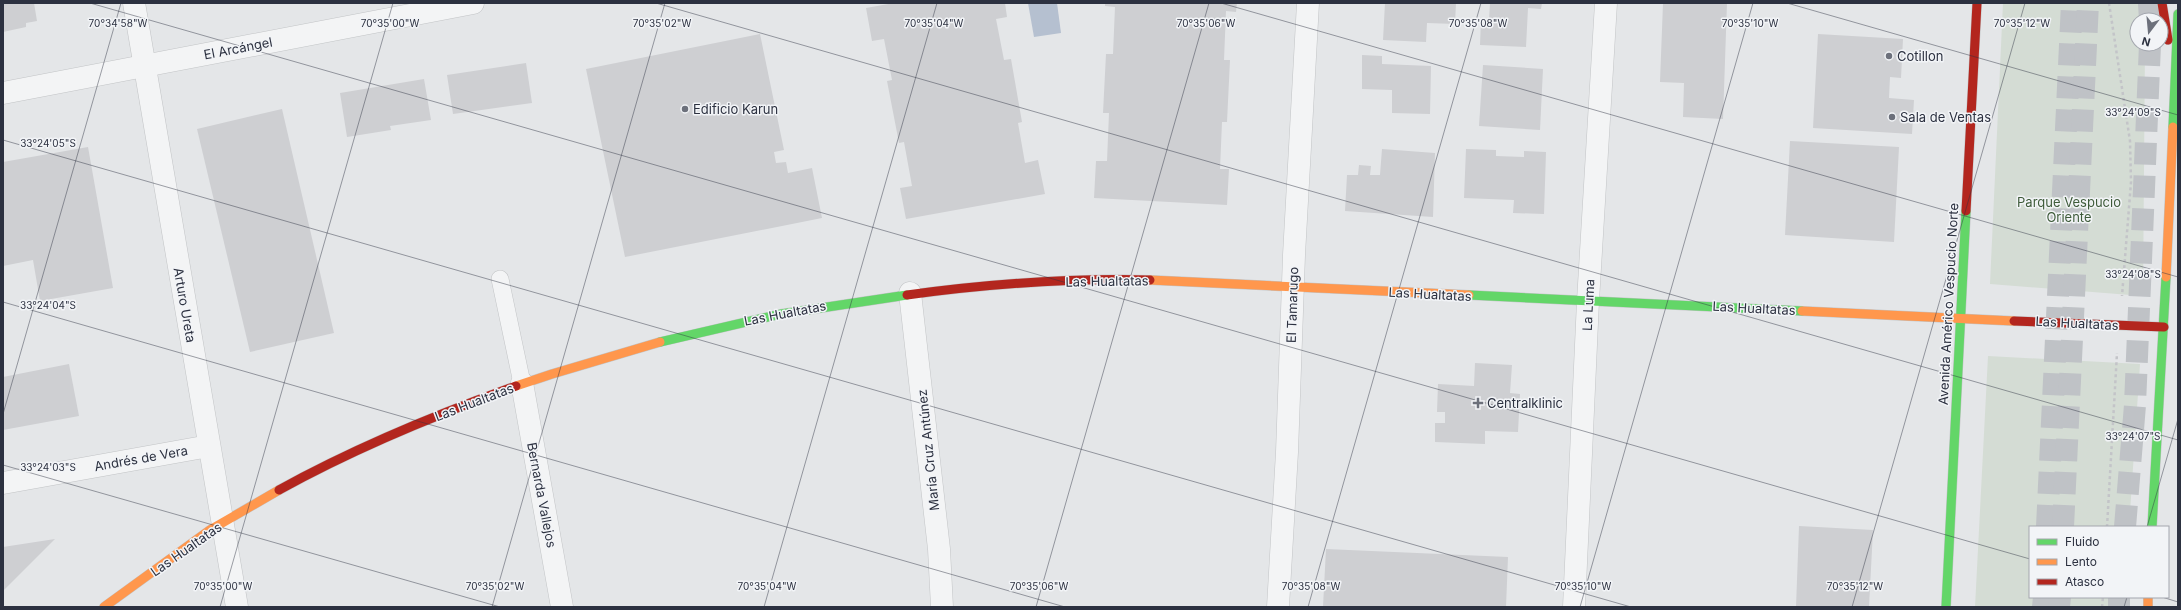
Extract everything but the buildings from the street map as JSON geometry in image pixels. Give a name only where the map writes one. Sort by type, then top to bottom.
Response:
[{"type":"street","name":"Arturo Ureta","points":[[134,3],[237,607]]},
{"type":"street","name":"El Arcángel","points":[[3,93],[473,3]]},
{"type":"street","name":"El Tamarugo","points":[[1278,607],[1287,452],[1293,287],[1308,3]]},
{"type":"street","name":"La Luma","points":[[1574,607],[1588,301],[1606,3]]},
{"type":"street","name":"Avenida Américo Vespucio Norte","points":[[1946,607],[1977,3]]},
{"type":"street","points":[[2162,3],[2175,80]]},
{"type":"street","points":[[2152,526],[2171,327],[2175,80],[2178,14]]},
{"type":"street","name":"Las Hualtatas","points":[[104,607],[222,522],[286,486],[356,451],[438,415],[522,383],[611,355],[702,330],[770,315],[910,293],[1003,284],[1100,280],[1196,281],[1588,301],[2171,327]]},
{"type":"street","name":"María Cruz Antúnez","points":[[910,293],[939,549],[942,607]]},
{"type":"street","name":"Bernarda Vallejos","points":[[522,383],[562,607]]},
{"type":"street","name":"Andrés de Vera","points":[[3,483],[209,446]]},
{"type":"lane","points":[[500,279],[522,383]]},
{"type":"path","points":[[2107,526],[2119,325],[2132,182],[2130,141],[2109,3]]},
{"type":"green space","name":"Parque Vespucio Oriente","points":[[2003,3],[2141,3],[2142,12],[2129,12],[2129,52],[2145,52],[2143,296],[1990,284]]},
{"type":"green space","points":[[1988,356],[2140,364],[2129,526],[2029,526],[2029,598],[2125,598],[2125,607],[1975,607]]},
{"type":"water","points":[[1028,3],[1057,3],[1061,33],[1034,37]]},
{"type":"tunnel","points":[[2047,526],[2072,3]]},
{"type":"tunnel","points":[[2063,526],[2088,3]]},
{"type":"tunnel","points":[[2149,3],[2150,12]]},
{"type":"tunnel","points":[[2125,526],[2135,405],[2150,52]]},
{"type":"tunnel","points":[[2043,607],[2044,598]]},
{"type":"tunnel","points":[[2059,607],[2060,598]]},
{"type":"tunnel","points":[[2119,598],[2119,607]]},
{"type":"traffic: fast","points":[[2173,127],[2178,14]]},
{"type":"traffic: fast","points":[[1946,607],[1966,211]]},
{"type":"traffic: fast","points":[[2152,526],[2166,277]]},
{"type":"traffic: fast","points":[[660,342],[781,314],[907,295]]},
{"type":"traffic: fast","points":[[1469,295],[1802,311]]},
{"type":"traffic: slow","points":[[2166,277],[2173,127]]},
{"type":"traffic: slow","points":[[1150,280],[1469,295]]},
{"type":"traffic: slow","points":[[1802,311],[2014,321]]},
{"type":"traffic: slow","points":[[516,386],[660,342]]},
{"type":"traffic: slow","points":[[104,607],[210,530],[279,490]]},
{"type":"traffic: slow","points":[[2148,598],[2148,607]]},
{"type":"traffic: jam","points":[[1966,211],[1977,3]]},
{"type":"traffic: jam","points":[[2162,3],[2163,12]]},
{"type":"traffic: jam","points":[[907,295],[967,288],[1059,281],[1150,280]]},
{"type":"traffic: jam","points":[[2014,321],[2164,327]]},
{"type":"traffic: jam","points":[[279,490],[366,446],[455,409],[516,386]]},
{"type":"place","name":"Cotillon","points":[[1889,56]]},
{"type":"place","name":"Edificio Karun","points":[[685,109]]},
{"type":"place","name":"Sala de Ventas","points":[[1892,117]]},
{"type":"place","name":"Centralklinic","points":[[1478,403]]}]
